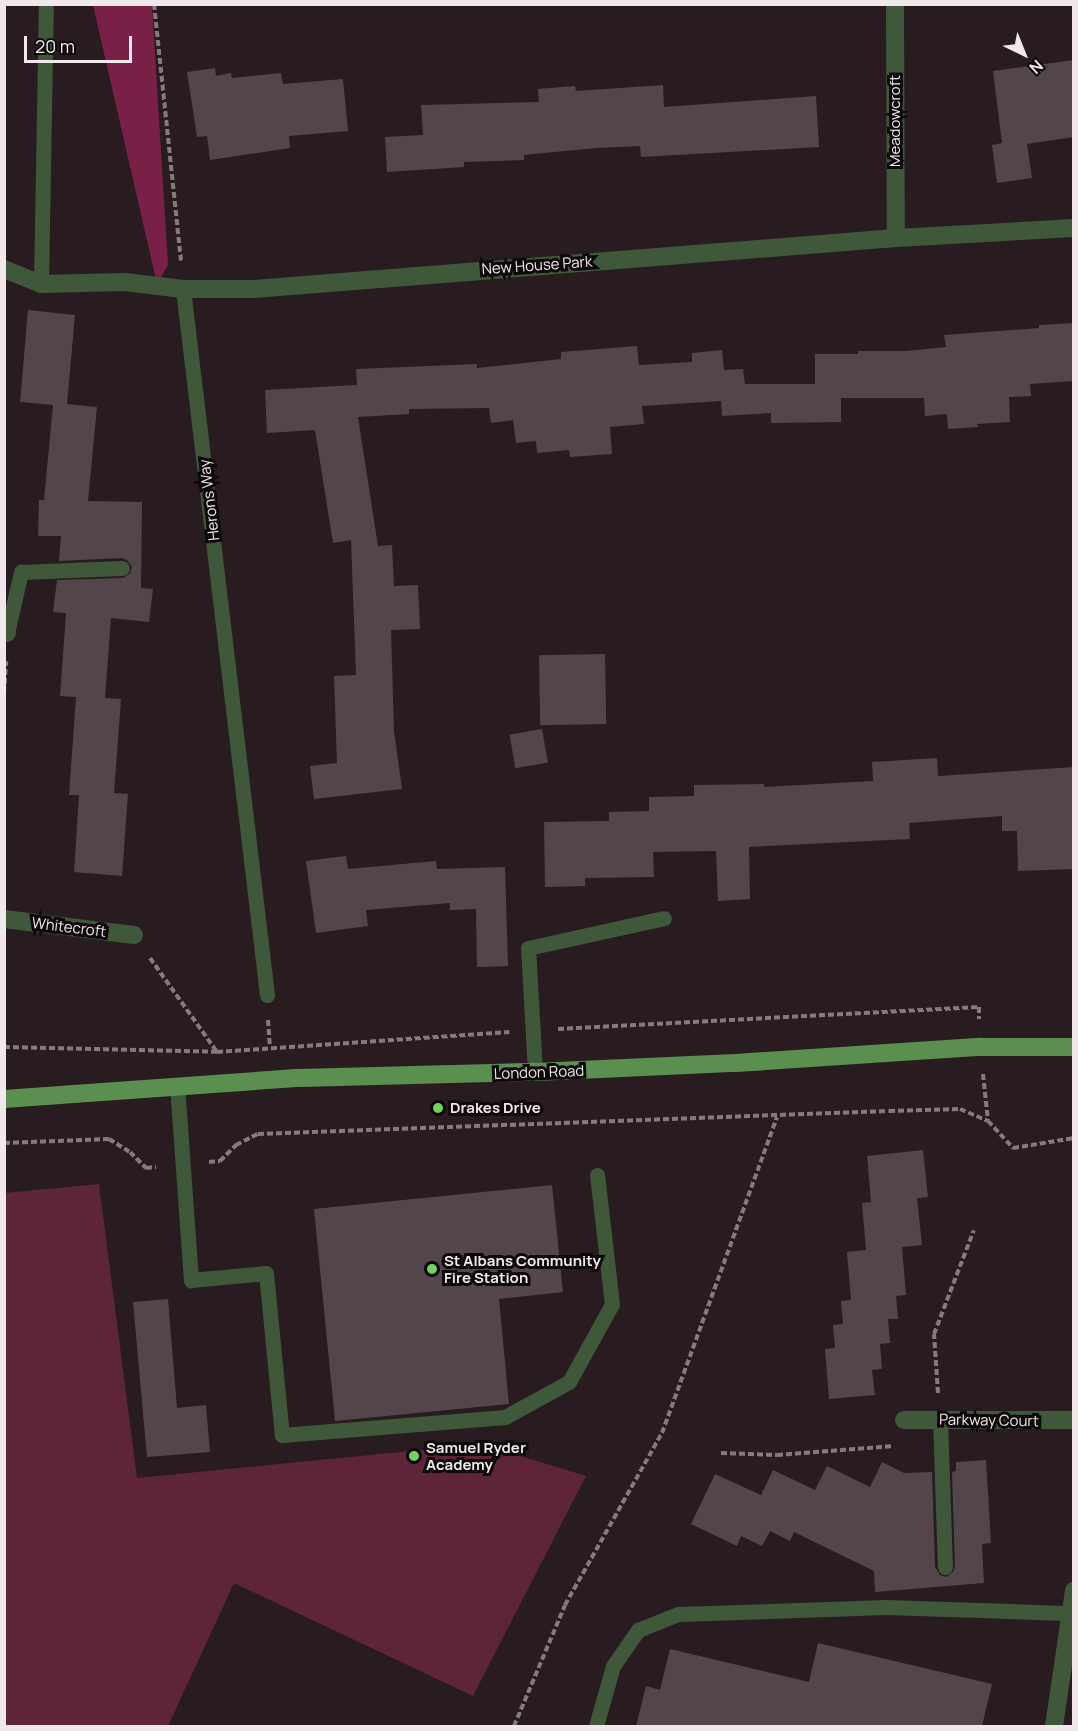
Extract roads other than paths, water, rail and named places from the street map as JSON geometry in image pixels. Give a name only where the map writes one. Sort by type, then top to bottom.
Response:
[{"type":"main road","name":"London Road","points":[[4,1099],[299,1078],[535,1072],[736,1063],[980,1047],[1074,1047]]},
{"type":"street","name":"Meadowcroft","points":[[895,4],[896,238]]},
{"type":"street","name":"New House Park","points":[[4,269],[41,285],[125,282],[183,289],[253,289],[896,238],[1074,228]]},
{"type":"street","name":"Whitecroft","points":[[4,919],[134,935]]},
{"type":"street","name":"Parkway Court","points":[[904,1420],[940,1418],[1019,1422],[1074,1420]]},
{"type":"street","points":[[1054,1726],[1074,1590]]},
{"type":"lane","points":[[41,285],[46,4]]},
{"type":"lane","name":"Herons Way","points":[[183,289],[267,995]]},
{"type":"lane","points":[[6,633],[21,572],[122,568]]},
{"type":"lane","points":[[535,1072],[528,948],[664,918]]},
{"type":"lane","points":[[177,1085],[191,1280],[266,1273],[282,1435],[505,1417],[569,1382],[612,1304],[597,1174]]},
{"type":"lane","points":[[940,1418],[945,1567]]},
{"type":"lane","points":[[596,1726],[613,1666],[638,1630],[678,1614],[886,1607],[1071,1613]]},
{"type":"place","name":"Drakes Drive","points":[[438,1108]]},
{"type":"place","name":"St Albans Community Fire Station","points":[[432,1269]]},
{"type":"place","name":"Samuel Ryder Academy","points":[[414,1456]]}]
